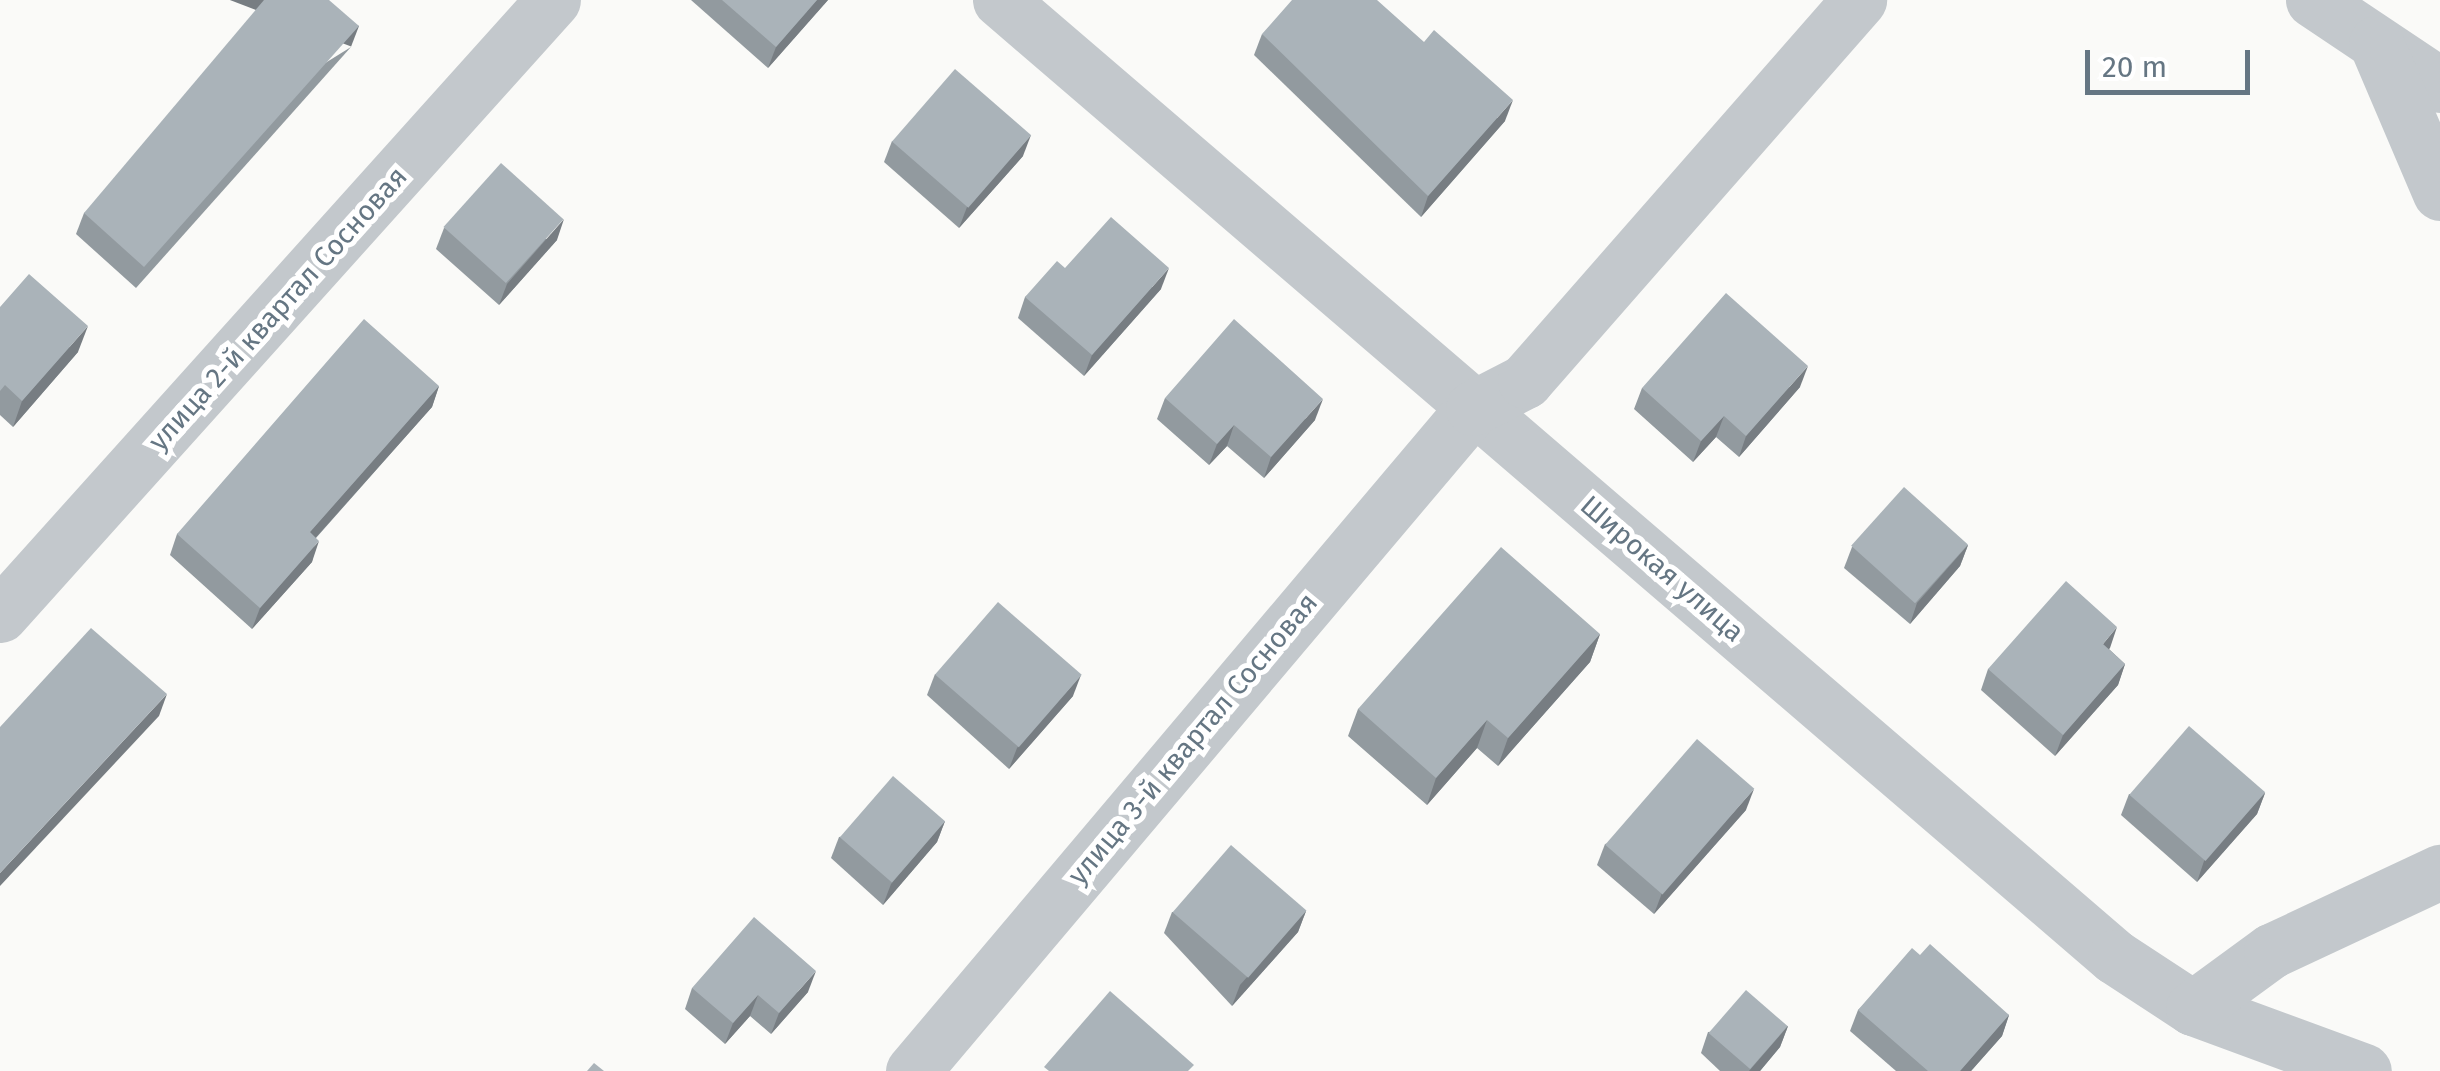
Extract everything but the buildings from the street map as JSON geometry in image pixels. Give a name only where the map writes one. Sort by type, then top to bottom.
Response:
[{"type":"street","name":"улица 2-й квартал Сосновая","points":[[0,616],[553,0]]},
{"type":"street","name":"Широкая улица","points":[[1000,0],[2116,957],[2192,1008],[2364,1071]]},
{"type":"street","points":[[1473,408],[1525,382],[1859,0]]},
{"type":"street","points":[[2313,0],[2440,84]]},
{"type":"street","points":[[2376,43],[2440,193]]},
{"type":"street","name":"улица 3-й квартал Сосновая","points":[[913,1071],[1473,408]]},
{"type":"street","points":[[2192,1008],[2270,951],[2440,872]]}]
